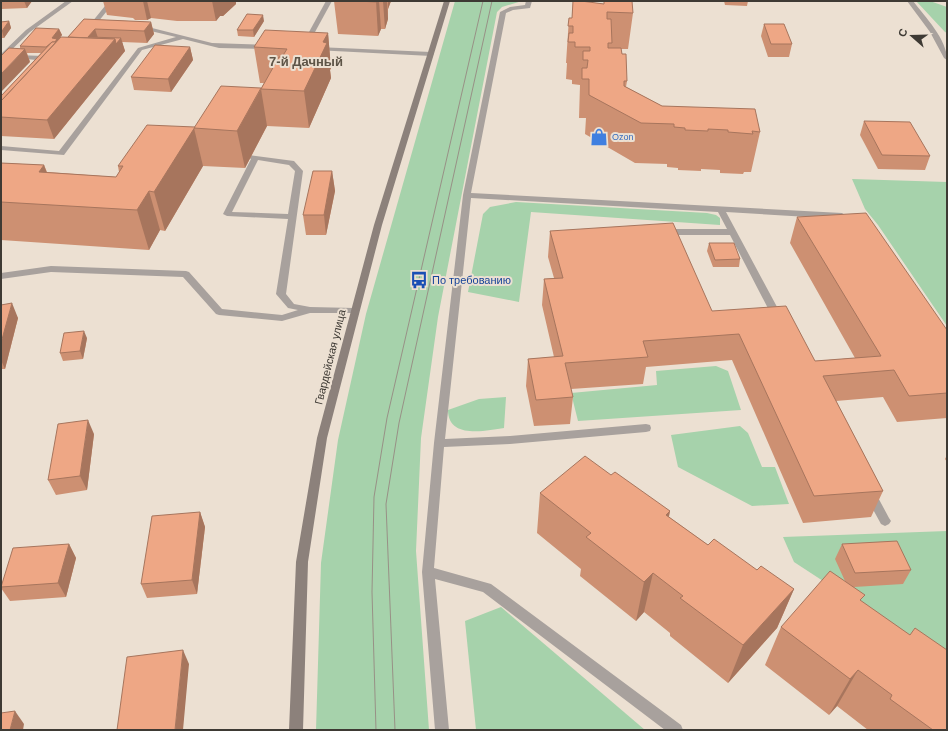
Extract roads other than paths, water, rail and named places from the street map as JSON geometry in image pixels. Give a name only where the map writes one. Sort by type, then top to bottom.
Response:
[{"type":"street","points":[[1,58],[28,31],[70,1]]},
{"type":"street","points":[[112,1],[94,23],[115,25]]},
{"type":"street","points":[[312,32],[329,1]]},
{"type":"street","name":"Гвардейская улица","points":[[296,730],[302,562],[322,438],[354,311],[378,225],[447,1]]},
{"type":"street","points":[[442,730],[428,572],[439,443],[467,195],[503,12],[512,8],[528,7],[529,1]]},
{"type":"street","points":[[910,1],[933,32],[947,58]]},
{"type":"street","points":[[129,26],[150,28],[181,38],[214,45],[277,48]]},
{"type":"street","points":[[1,148],[61,153],[140,49],[181,38]]},
{"type":"street","points":[[307,49],[431,54]]},
{"type":"street","points":[[16,57],[43,58],[32,69]]},
{"type":"street","points":[[292,217],[227,214],[253,158],[291,163],[299,171],[281,294],[291,306],[310,310],[354,311]]},
{"type":"street","points":[[467,195],[720,208],[849,217]]},
{"type":"street","points":[[720,208],[784,330]]},
{"type":"street","points":[[655,232],[732,232]]},
{"type":"street","points":[[1,276],[51,269],[186,274],[218,312],[282,318],[310,310]]},
{"type":"street","points":[[439,443],[510,440],[646,428]]},
{"type":"street","points":[[866,485],[885,521]]},
{"type":"street","points":[[428,572],[486,588],[670,728]]},
{"type":"tram line","points":[[376,730],[372,592],[374,497],[387,418],[483,1]]},
{"type":"tram line","points":[[395,730],[386,504],[399,423],[492,1]]},
{"type":"place","name":"Ozon","points":[[599,137]]},
{"type":"place","name":"По требованию","points":[[419,280]]},
{"type":"district","name":"7-й Дачный","points":[[306,61]]}]
